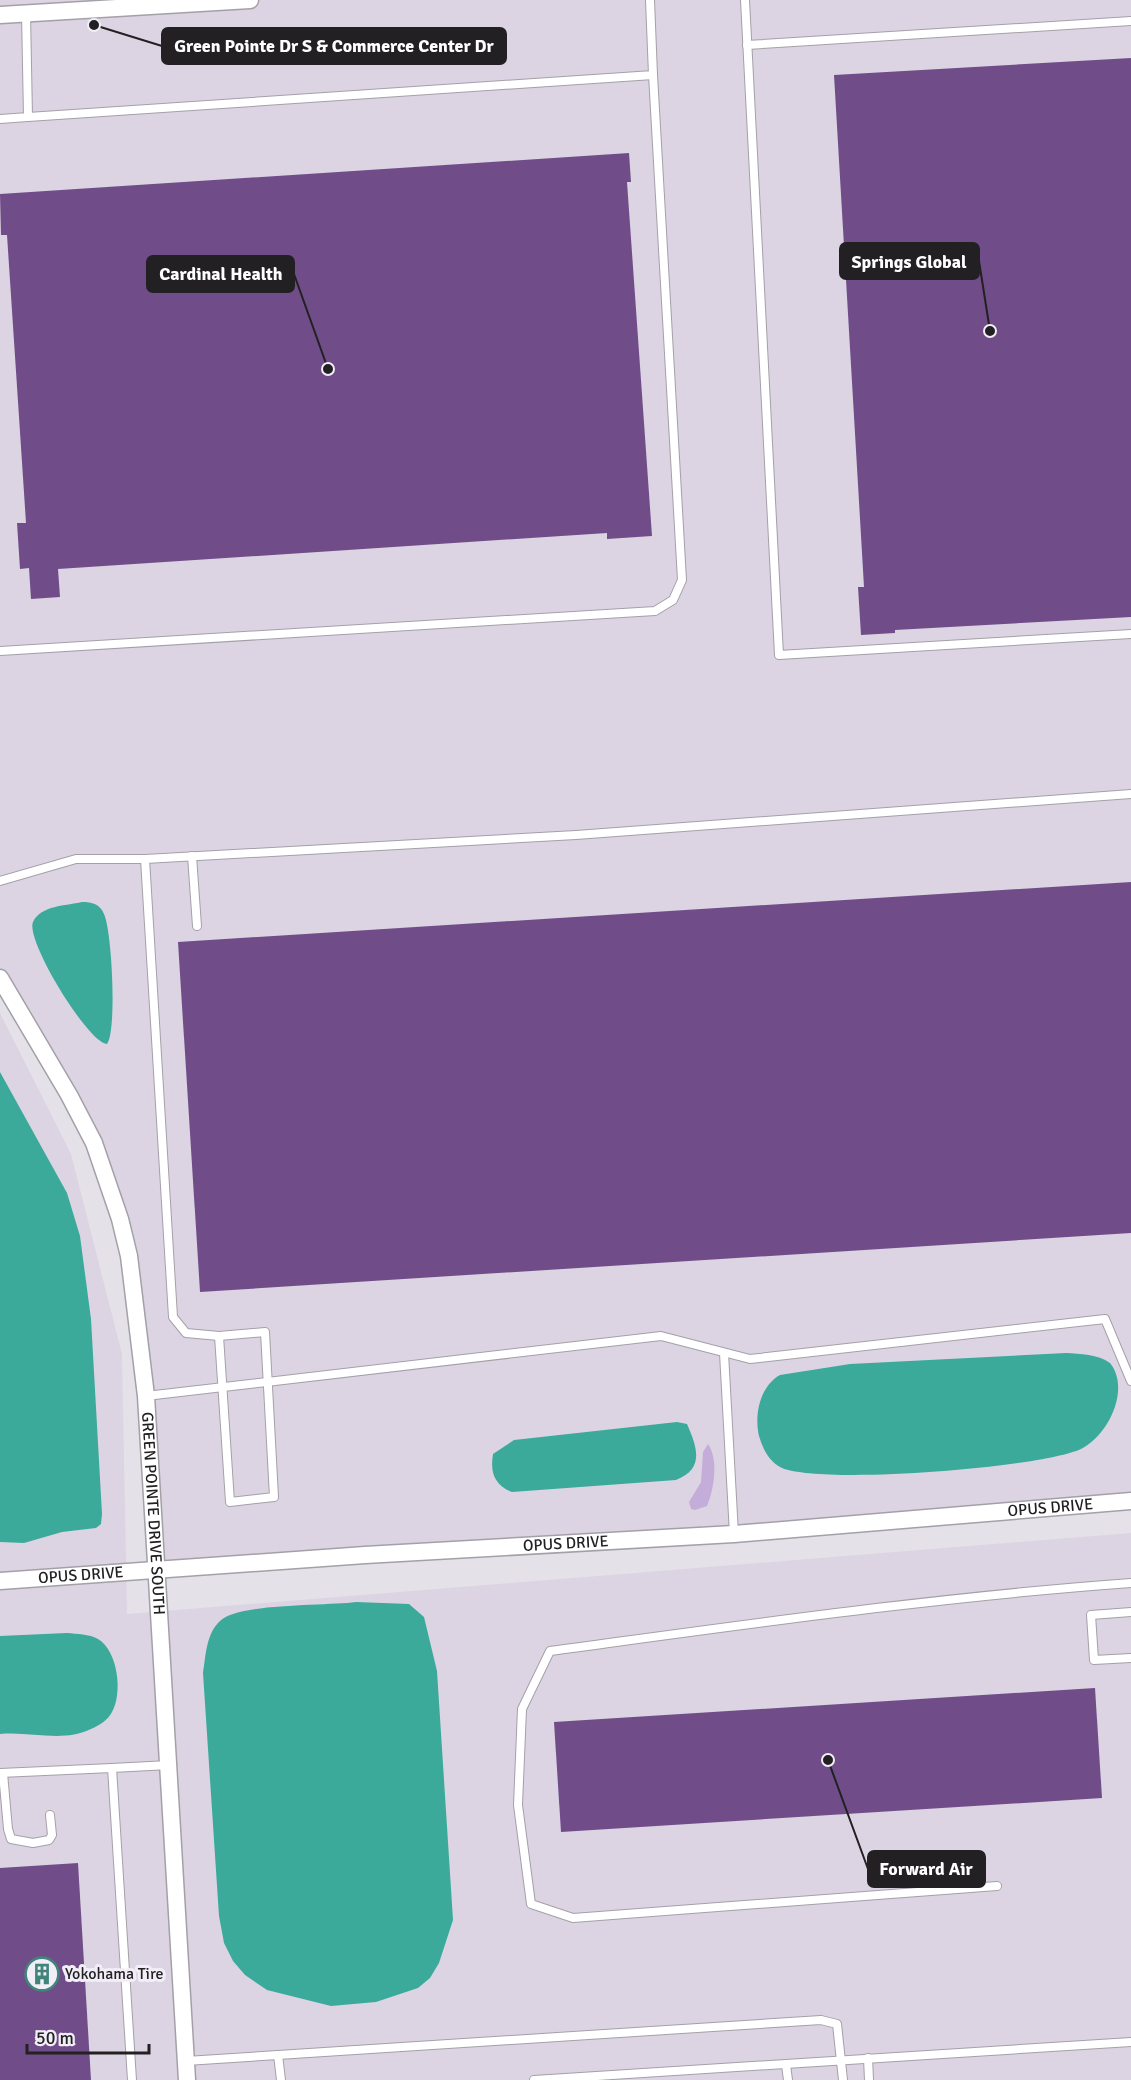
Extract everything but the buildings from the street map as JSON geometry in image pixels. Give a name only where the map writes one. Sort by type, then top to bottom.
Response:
[{"type":"street","points":[[0,15],[250,0]]},
{"type":"street","name":"GREEN POINTE DRIVE SOUTH","points":[[0,978],[69,1095],[94,1143],[129,1256],[146,1396],[170,1765],[187,2080]]},
{"type":"street","name":"OPUS DRIVE","points":[[0,1581],[734,1534],[1131,1501]]},
{"type":"lane","points":[[0,651],[655,611],[674,600],[682,580],[650,0]]},
{"type":"lane","points":[[745,0],[778,655],[1131,634]]},
{"type":"lane","points":[[26,13],[28,117]]},
{"type":"lane","points":[[747,45],[1131,21]]},
{"type":"lane","points":[[0,119],[653,75]]},
{"type":"lane","points":[[0,881],[76,859],[146,859],[588,834],[1131,794]]},
{"type":"lane","points":[[192,856],[197,926]]},
{"type":"lane","points":[[146,859],[172,1317],[186,1333],[219,1336],[265,1332],[274,1497],[230,1502],[219,1336]]},
{"type":"lane","points":[[146,1396],[661,1336],[750,1359],[1105,1319],[1131,1382]]},
{"type":"lane","points":[[724,1353],[734,1534]]},
{"type":"lane","points":[[998,1886],[573,1918],[531,1904],[518,1805],[522,1709],[550,1651],[803,1618],[1131,1583]]},
{"type":"lane","points":[[1131,1612],[1091,1615],[1094,1660],[1131,1658]]},
{"type":"lane","points":[[50,1815],[52,1834],[49,1840],[33,1843],[11,1839],[1,1773],[170,1765]]},
{"type":"lane","points":[[112,1768],[132,2080]]},
{"type":"lane","points":[[186,2061],[821,2020],[837,2024],[843,2080]]},
{"type":"lane","points":[[534,2080],[1131,2042]]},
{"type":"lane","points":[[278,2055],[281,2080]]},
{"type":"lane","points":[[868,2058],[869,2080]]},
{"type":"lane","points":[[786,2065],[788,2080]]},
{"type":"shaded area","points":[[0,0],[1131,0],[1131,1501],[156,1570],[146,1396],[107,1181],[0,978]]},
{"type":"shaded area","points":[[82,902],[98,906],[107,924],[113,1002],[107,1044],[86,1027],[73,1010],[48,968],[33,932],[33,922],[42,912],[54,907]]},
{"type":"shaded area","points":[[0,1013],[71,1154],[122,1354],[127,1614],[1131,1533],[1131,2080],[0,2080]]},
{"type":"shaded area","points":[[0,1072],[67,1193],[80,1236],[91,1319],[102,1514],[101,1524],[96,1528],[62,1532],[24,1543],[0,1542]]},
{"type":"shaded area","points":[[1066,1353],[1094,1356],[1110,1363],[1116,1374],[1118,1386],[1114,1411],[1100,1434],[1081,1449],[1058,1456],[979,1468],[931,1472],[840,1475],[805,1473],[782,1468],[773,1462],[759,1436],[757,1419],[760,1402],[768,1386],[780,1375],[850,1364]]},
{"type":"shaded area","points":[[677,1422],[687,1424],[694,1441],[696,1457],[691,1470],[676,1480],[512,1492],[497,1482],[493,1472],[493,1454],[514,1440]]},
{"type":"shaded area","points":[[708,1444],[714,1466],[712,1492],[707,1506],[695,1510],[691,1509],[689,1502],[701,1482],[703,1452]]},
{"type":"shaded area","points":[[356,1602],[409,1604],[424,1617],[437,1671],[453,1920],[439,1963],[430,1978],[418,1988],[376,2002],[331,2006],[267,1990],[245,1975],[233,1961],[224,1943],[219,1916],[203,1673],[207,1645],[212,1632],[220,1621],[229,1615],[263,1608]]},
{"type":"shaded area","points":[[67,1633],[94,1637],[105,1645],[110,1653],[118,1684],[115,1704],[110,1715],[94,1727],[69,1735],[0,1734],[0,1636]]},
{"type":"place","name":"Green Pointe Dr S & Commerce Center Dr","points":[[94,25]]},
{"type":"place","name":"Springs Global","points":[[990,331]]},
{"type":"place","name":"Cardinal Health","points":[[328,369]]},
{"type":"place","name":"Forward Air","points":[[828,1760]]},
{"type":"place","name":"Yokohama Tire","points":[[42,1974]]}]
